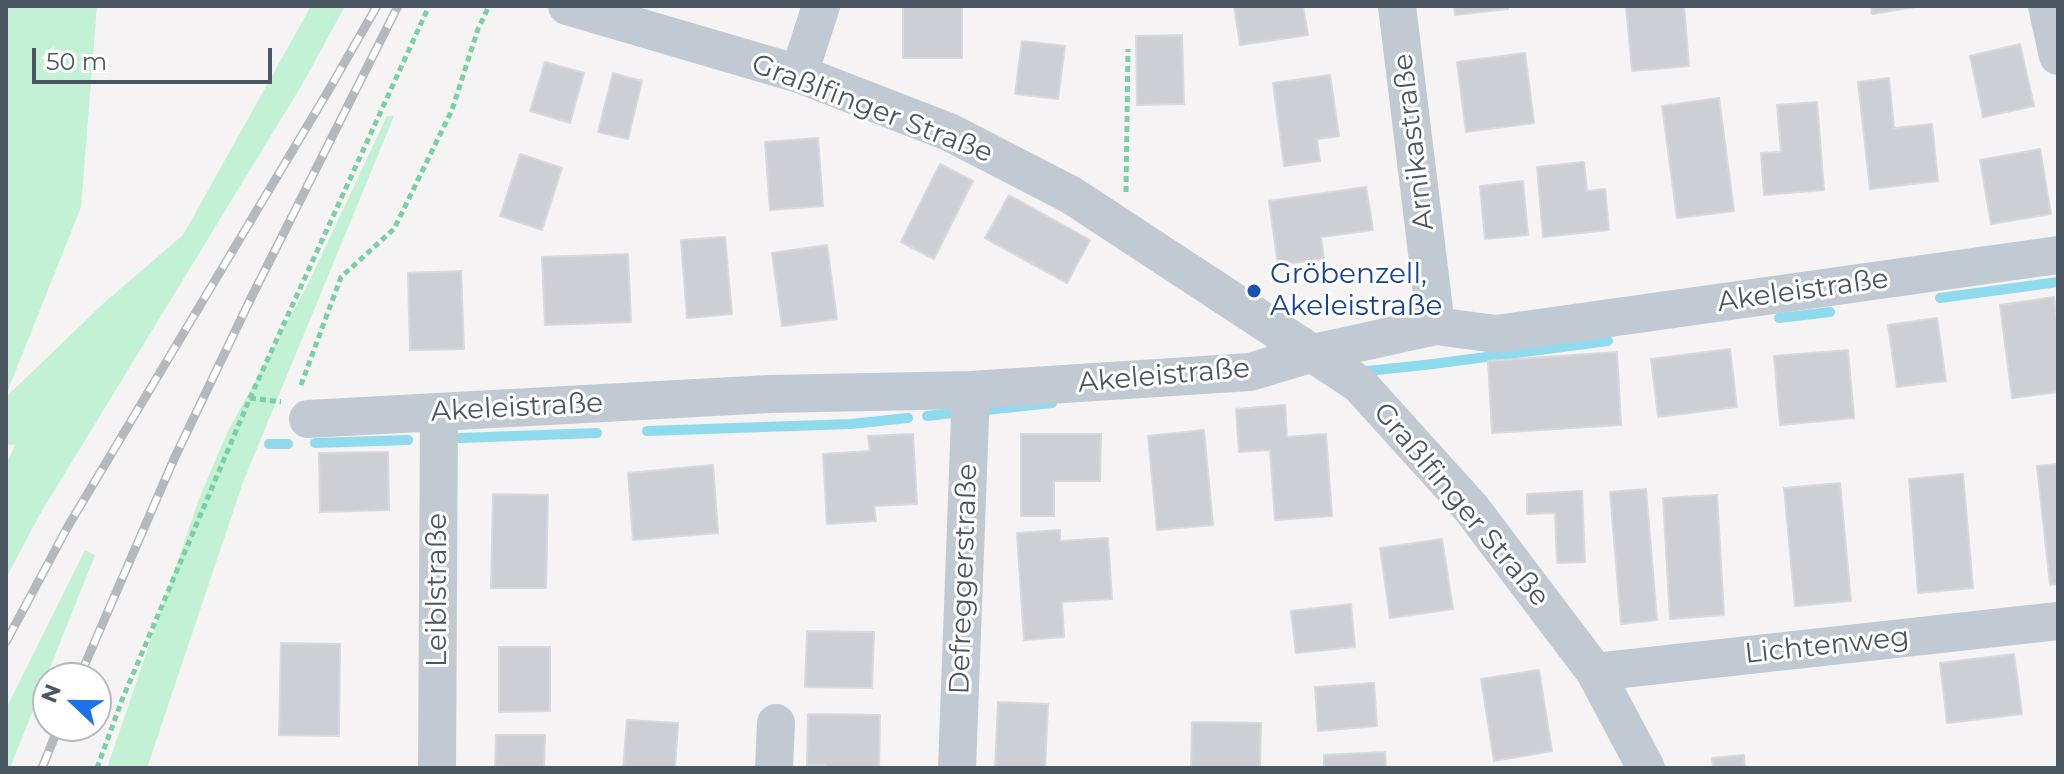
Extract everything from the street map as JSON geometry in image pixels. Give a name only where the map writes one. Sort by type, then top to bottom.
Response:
[{"type":"street","name":"Graßlfinger Straße","points":[[567,6],[799,74],[949,132],[1071,195],[1359,384],[1471,508],[1595,672],[1646,768]]},
{"type":"street","points":[[799,74],[821,6]]},
{"type":"street","name":"Arnikastraße","points":[[1397,6],[1436,326]]},
{"type":"street","points":[[2047,6],[2058,56]]},
{"type":"street","name":"Akeleistraße","points":[[301,412],[439,412],[770,394],[971,390],[1250,372],[1313,353],[1436,326],[1496,334],[2058,255]]},
{"type":"street","name":"Defreggerstraße","points":[[957,768],[971,390]]},
{"type":"street","name":"Leiblstraße","points":[[437,768],[439,412]]},
{"type":"street","name":"Lichtenweg","points":[[1595,672],[2058,621]]},
{"type":"street","points":[[774,768],[776,723]]},
{"type":"path","points":[[97,768],[122,700],[250,398],[429,6]]},
{"type":"path","points":[[250,398],[301,412],[341,277],[394,229],[452,110],[478,29],[489,6]]},
{"type":"path","points":[[1126,231],[1128,49]]},
{"type":"path","points":[[1301,307],[1362,305]]},
{"type":"green space","points":[[6,6],[97,6],[81,207],[6,395]]},
{"type":"green space","points":[[311,6],[345,6],[303,83],[40,514],[6,578],[6,465],[15,445],[6,444],[6,397],[105,302],[183,235]]},
{"type":"green space","points":[[387,116],[394,116],[243,482],[147,768],[107,768],[199,499],[227,433],[309,282]]},
{"type":"green space","points":[[85,550],[95,555],[52,662],[32,662],[32,713],[10,768],[6,768],[6,709]]},
{"type":"building","points":[[1234,6],[1303,6],[1308,35],[1240,45]]},
{"type":"building","points":[[1454,6],[1508,6],[1508,9],[1455,15]]},
{"type":"building","points":[[1626,6],[1684,6],[1689,66],[1632,71]]},
{"type":"building","points":[[1871,6],[1921,6],[1872,14]]},
{"type":"building","points":[[903,7],[962,7],[962,58],[903,58]]},
{"type":"building","points":[[1182,35],[1184,104],[1137,105],[1136,36]]},
{"type":"building","points":[[1022,41],[1065,46],[1058,99],[1015,94]]},
{"type":"building","points":[[2020,44],[2034,106],[1983,117],[1970,56]]},
{"type":"building","points":[[1525,53],[1534,123],[1466,132],[1457,62]]},
{"type":"building","points":[[545,62],[584,73],[570,123],[530,111]]},
{"type":"building","points":[[613,73],[642,81],[628,139],[598,132]]},
{"type":"building","points":[[1330,75],[1339,136],[1317,139],[1320,161],[1284,166],[1273,83]]},
{"type":"building","points":[[1889,78],[1894,128],[1932,124],[1938,181],[1870,189],[1858,82]]},
{"type":"building","points":[[1719,98],[1734,211],[1677,218],[1662,106]]},
{"type":"building","points":[[1817,102],[1824,190],[1764,195],[1761,153],[1781,152],[1777,105]]},
{"type":"building","points":[[818,138],[823,206],[770,210],[765,142]]},
{"type":"building","points":[[2040,149],[2051,214],[1991,224],[1980,160]]},
{"type":"building","points":[[520,154],[562,168],[542,230],[500,216]]},
{"type":"building","points":[[1584,162],[1587,191],[1605,189],[1609,230],[1543,237],[1537,167]]},
{"type":"building","points":[[940,164],[973,181],[934,259],[901,242]]},
{"type":"building","points":[[1523,181],[1528,235],[1485,239],[1480,186]]},
{"type":"building","points":[[1366,187],[1373,230],[1321,237],[1324,259],[1278,265],[1269,201]]},
{"type":"building","points":[[1009,195],[1090,240],[1067,283],[985,238]]},
{"type":"building","points":[[725,237],[732,314],[687,318],[681,240]]},
{"type":"building","points":[[827,245],[837,319],[782,326],[772,253]]},
{"type":"building","points":[[628,254],[631,322],[545,325],[542,257]]},
{"type":"building","points":[[461,271],[464,349],[410,350],[408,273]]},
{"type":"building","points":[[2054,297],[2058,330],[2058,392],[2012,398],[2000,305]]},
{"type":"building","points":[[1937,318],[1946,381],[1897,387],[1888,325]]},
{"type":"building","points":[[1730,349],[1737,407],[1658,417],[1651,359]]},
{"type":"building","points":[[1848,350],[1854,418],[1780,425],[1774,356]]},
{"type":"building","points":[[1617,352],[1621,425],[1492,433],[1488,361]]},
{"type":"building","points":[[1285,405],[1287,437],[1326,434],[1332,516],[1275,520],[1270,450],[1239,452],[1236,409]]},
{"type":"building","points":[[1204,430],[1213,525],[1157,530],[1148,436]]},
{"type":"building","points":[[913,434],[917,504],[874,506],[876,521],[827,524],[823,454],[870,451],[868,436]]},
{"type":"building","points":[[1021,434],[1101,434],[1100,481],[1054,481],[1054,516],[1021,516]]},
{"type":"building","points":[[388,452],[389,510],[320,512],[319,453]]},
{"type":"building","points":[[2058,464],[2058,584],[2050,585],[2037,466]]},
{"type":"building","points":[[713,465],[718,533],[633,540],[628,473]]},
{"type":"building","points":[[1963,474],[1973,588],[1918,593],[1909,479]]},
{"type":"building","points":[[1840,483],[1851,601],[1795,606],[1784,488]]},
{"type":"building","points":[[1646,489],[1657,620],[1621,624],[1610,492]]},
{"type":"building","points":[[1582,491],[1585,562],[1557,563],[1555,513],[1527,514],[1527,494]]},
{"type":"building","points":[[493,494],[548,495],[546,588],[491,588]]},
{"type":"building","points":[[1717,495],[1724,615],[1670,619],[1663,498]]},
{"type":"building","points":[[1060,530],[1060,541],[1108,538],[1112,599],[1062,602],[1064,637],[1024,640],[1017,533]]},
{"type":"building","points":[[1442,539],[1453,609],[1390,618],[1380,548]]},
{"type":"building","points":[[1351,604],[1355,647],[1296,653],[1291,611]]},
{"type":"building","points":[[807,631],[874,632],[872,688],[805,687]]},
{"type":"building","points":[[281,643],[340,644],[339,736],[279,735]]},
{"type":"building","points":[[499,647],[550,647],[550,711],[499,712]]},
{"type":"building","points":[[2014,654],[2022,714],[1947,723],[1940,663]]},
{"type":"building","points":[[1539,670],[1552,751],[1494,761],[1481,679]]},
{"type":"building","points":[[1374,683],[1377,726],[1318,731],[1315,687]]},
{"type":"building","points":[[998,702],[1048,704],[1045,768],[995,768]]},
{"type":"building","points":[[808,714],[880,715],[879,768],[807,765]]},
{"type":"building","points":[[627,720],[678,723],[675,768],[623,768]]},
{"type":"building","points":[[1192,722],[1261,723],[1260,768],[1191,768]]},
{"type":"building","points":[[496,735],[545,735],[544,768],[495,768]]},
{"type":"building","points":[[1385,752],[1386,768],[1324,768],[1324,755]]},
{"type":"building","points":[[1744,755],[1745,768],[1713,768],[1712,758]]},
{"type":"waterway","points":[[1940,298],[2058,282]]},
{"type":"waterway","points":[[1779,318],[1830,312]]},
{"type":"waterway","points":[[1368,371],[1608,341]]},
{"type":"waterway","points":[[986,410],[1052,403]]},
{"type":"waterway","points":[[927,416],[953,413]]},
{"type":"waterway","points":[[647,431],[851,424],[908,418]]},
{"type":"waterway","points":[[460,438],[597,433]]},
{"type":"waterway","points":[[315,443],[408,440]]},
{"type":"waterway","points":[[269,444],[288,444]]},
{"type":"railway","points":[[6,642],[67,528],[377,6]]},
{"type":"railway","points":[[86,662],[174,459],[398,6]]},
{"type":"railway","points":[[42,768],[53,742]]},
{"type":"place","name":"Gröbenzell, Akeleistraße","points":[[1254,291]]}]
